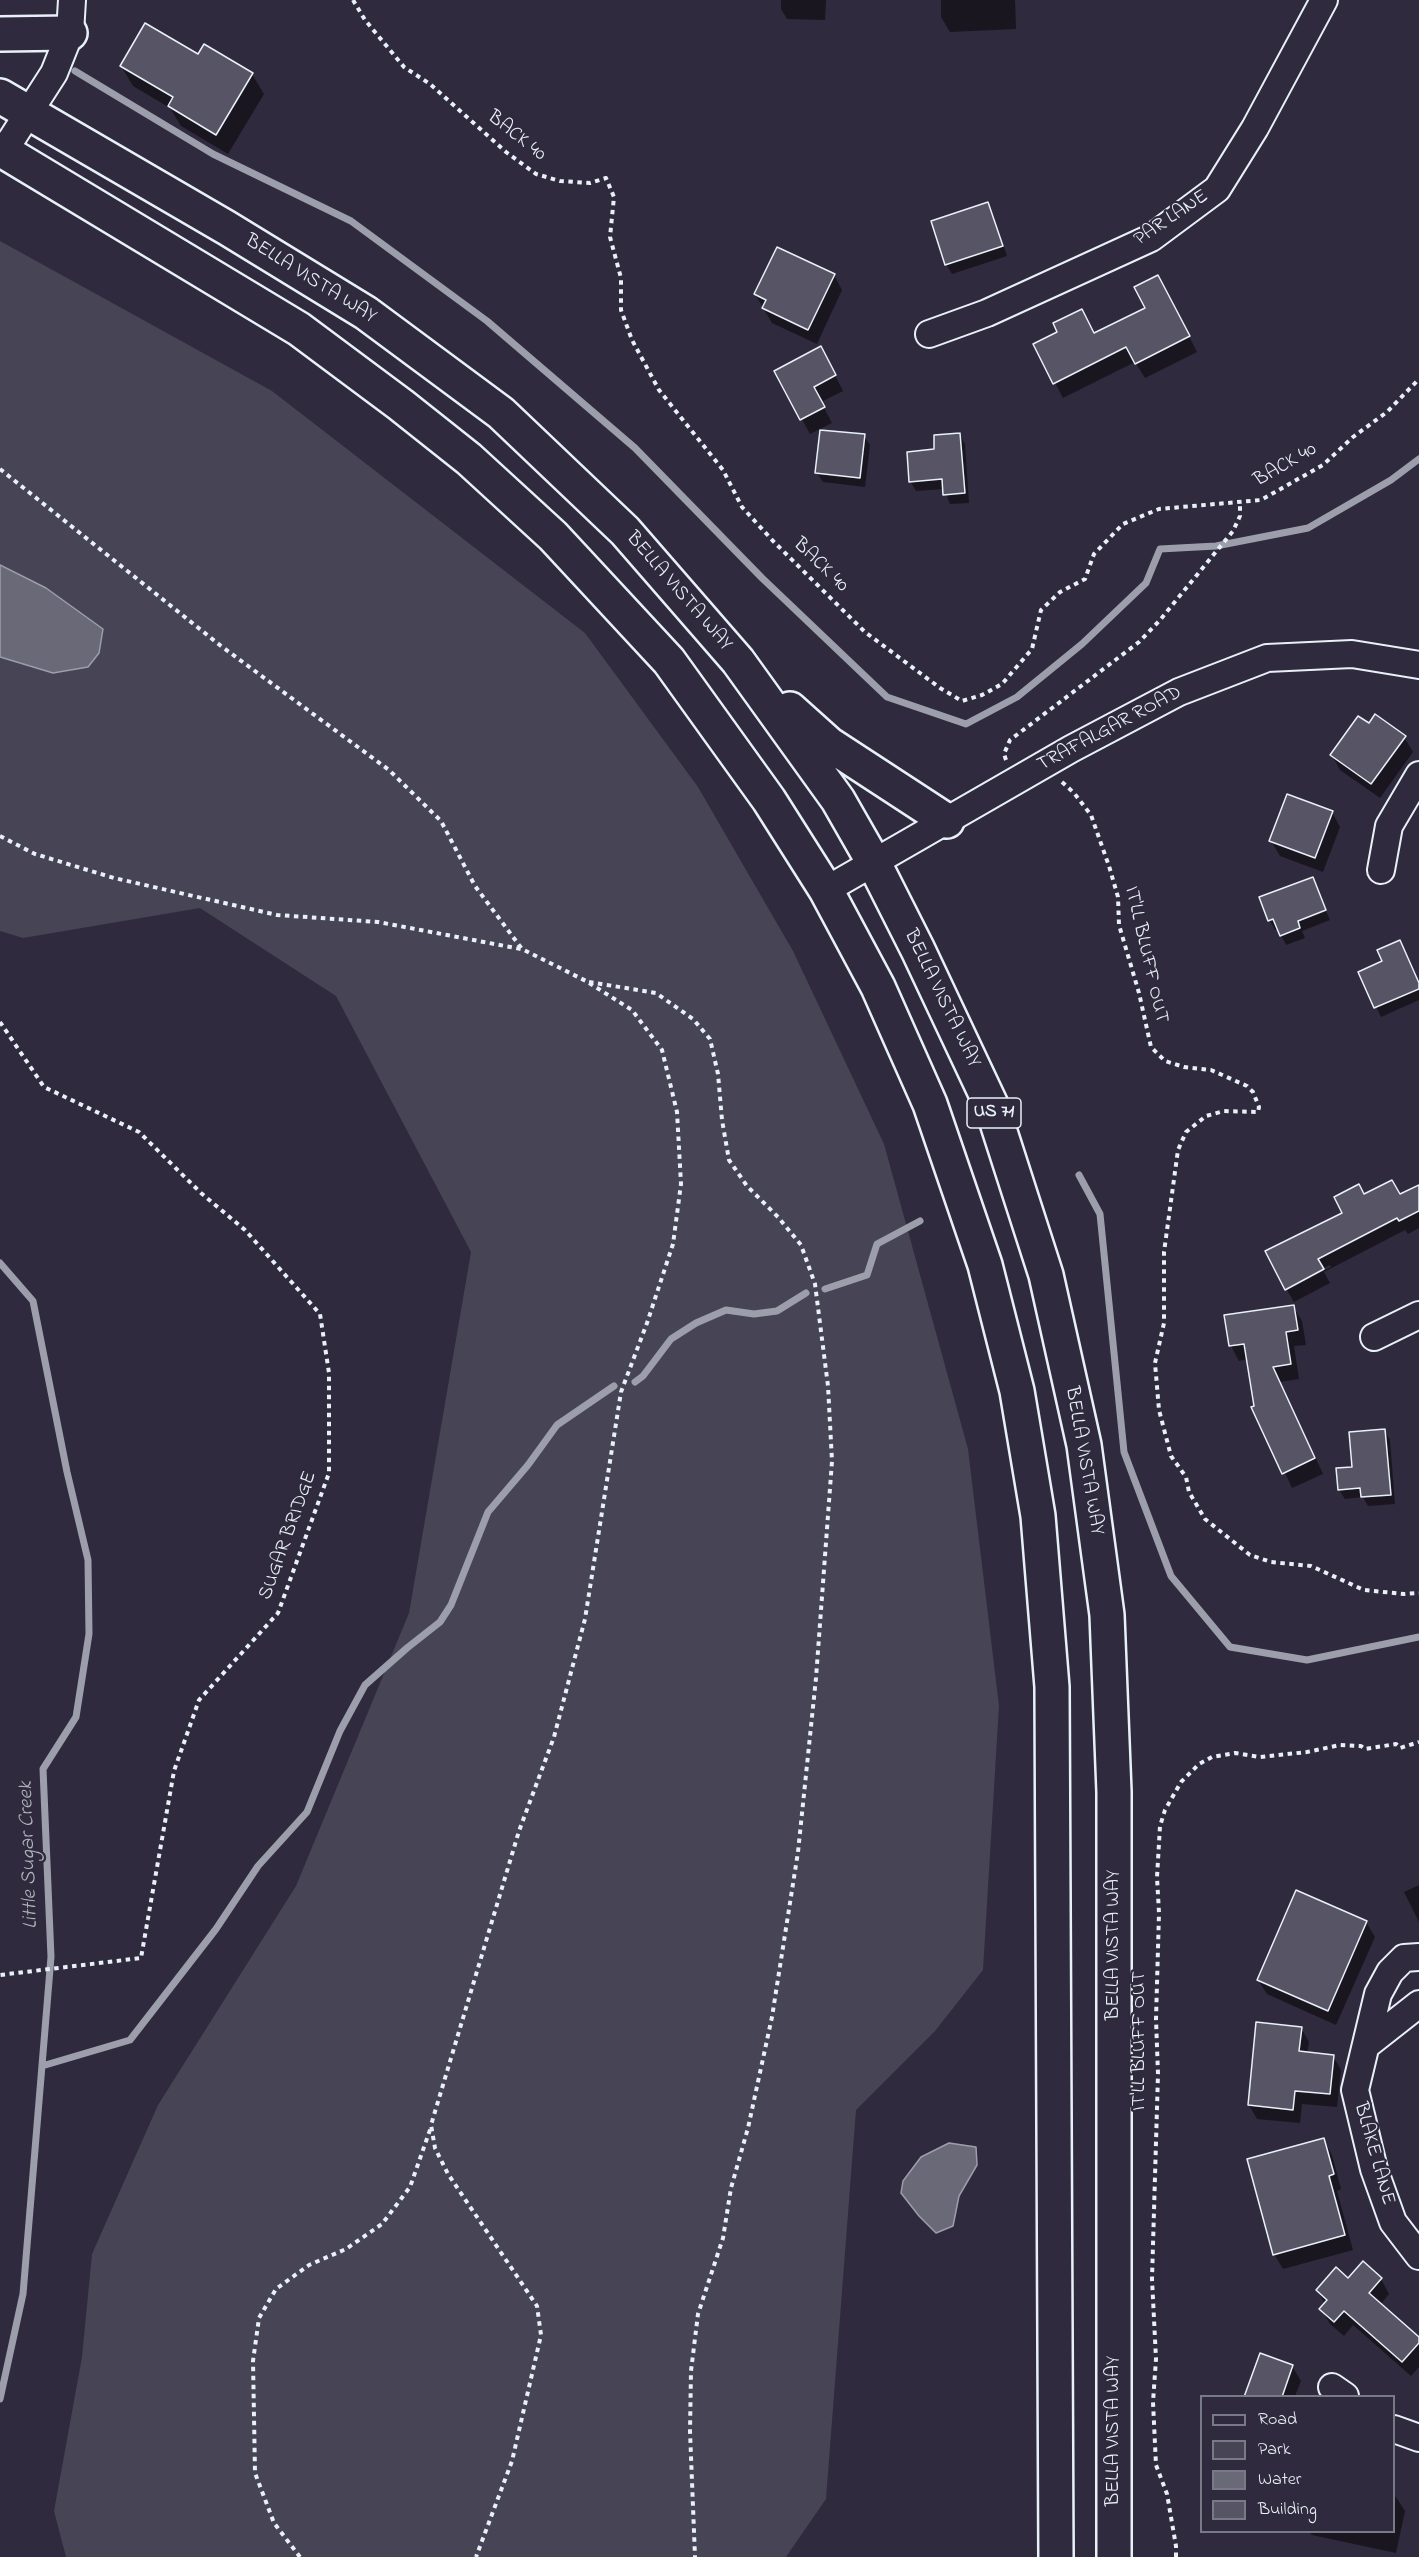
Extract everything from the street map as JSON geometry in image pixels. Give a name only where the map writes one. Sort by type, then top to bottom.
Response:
[{"type":"main road","points":[[0,34],[70,33]]},
{"type":"main road","name":"BELLA VISTA WAY","points":[[0,96],[366,313],[501,413],[625,531],[738,661],[838,800],[874,863],[992,1107],[1046,1275],[1084,1445],[1107,1615],[1114,1792],[1114,2557]]},
{"type":"main road","name":"US 71","points":[[2,150],[299,329],[469,459],[553,536],[669,662],[768,800],[826,891],[878,987],[930,1104],[985,1265],[1017,1391],[1038,1516],[1052,1687],[1056,2557]]},
{"type":"main road","points":[[738,661],[829,744],[947,821]]},
{"type":"street","points":[[2,150],[54,73],[70,33],[72,0]]},
{"type":"street","name":"PAR LANE","points":[[929,334],[987,313],[1151,238],[1216,189],[1255,128],[1324,0]]},
{"type":"street","name":"TRAFALGAR ROAD","points":[[826,891],[1021,778],[1179,692],[1267,658],[1352,654],[1419,665]]},
{"type":"street","points":[[1381,870],[1389,826],[1419,776]]},
{"type":"street","points":[[1374,1337],[1419,1315]]},
{"type":"street","name":"BLAKE LANE","points":[[1419,1957],[1404,1958],[1390,1972],[1378,1994],[1368,2044],[1355,2090],[1374,2169],[1393,2222],[1419,2256]]},
{"type":"street","points":[[1368,2044],[1419,2004]]},
{"type":"street","points":[[1395,2429],[1419,2438]]},
{"type":"path","name":"BACK 40","points":[[353,0],[365,20],[404,67],[430,84],[506,152],[536,174],[560,181],[590,183],[606,178],[614,197],[610,237],[621,278],[621,310],[632,340],[659,390],[723,470],[742,507],[773,541],[865,632],[940,688],[962,700],[982,695],[1002,684],[1032,649],[1041,610],[1060,592],[1085,579],[1094,554],[1123,524],[1159,509],[1261,500],[1323,465],[1353,436],[1387,412],[1419,379]]},
{"type":"path","points":[[0,469],[220,646],[389,770],[441,821],[475,886],[522,949]]},
{"type":"path","points":[[1021,778],[1015,775],[1007,765],[1004,754],[1010,740],[1138,642],[1160,620],[1233,531],[1240,516],[1240,502]]},
{"type":"path","name":"IT'LL BLUFF OUT","points":[[1021,778],[1042,781],[1058,779],[1069,786],[1091,815],[1115,886],[1119,925],[1139,993],[1151,1047],[1165,1060],[1184,1067],[1217,1072],[1247,1086],[1253,1092],[1259,1107],[1258,1112],[1224,1111],[1206,1116],[1186,1132],[1178,1149],[1164,1252],[1164,1323],[1155,1363],[1159,1410],[1171,1456],[1186,1477],[1189,1492],[1205,1520],[1250,1555],[1270,1562],[1311,1566],[1364,1590],[1404,1594],[1419,1593]]},
{"type":"path","points":[[0,836],[35,854],[114,878],[266,913],[378,922],[522,949],[586,981],[632,1010],[662,1050],[677,1112],[681,1184],[673,1244],[621,1392],[585,1619],[554,1737],[519,1831],[431,2125],[410,2187],[382,2224],[346,2249],[309,2265],[276,2289],[259,2318],[253,2361],[255,2472],[274,2523],[300,2557]]},
{"type":"path","points":[[586,981],[656,993],[693,1019],[710,1039],[718,1074],[722,1120],[729,1160],[747,1186],[778,1217],[801,1245],[815,1284],[828,1386],[832,1461],[816,1678],[798,1852],[770,2028],[748,2128],[731,2188],[723,2238],[698,2314],[691,2371],[690,2431],[695,2557]]},
{"type":"path","name":"SUGAR BRIDGE","points":[[0,1022],[44,1088],[140,1132],[201,1193],[245,1230],[320,1314],[329,1373],[329,1473],[278,1613],[199,1700],[174,1771],[141,1958],[0,1975]]},
{"type":"path","name":"IT'LL BLUFF OUT","points":[[1176,2557],[1167,2494],[1156,2465],[1153,2402],[1156,2359],[1152,2279],[1158,2074],[1156,2019],[1159,1913],[1157,1876],[1160,1826],[1165,1810],[1181,1782],[1198,1764],[1212,1757],[1234,1753],[1260,1756],[1307,1752],[1340,1745],[1361,1746],[1365,1749],[1396,1744],[1400,1748],[1419,1742]]},
{"type":"path","points":[[431,2125],[435,2148],[448,2174],[537,2306],[541,2335],[512,2461],[476,2557]]},
{"type":"green space","points":[[0,241],[272,391],[585,633],[698,787],[793,951],[884,1144],[968,1449],[999,1706],[983,1970],[935,2031],[856,2110],[826,2499],[786,2557],[66,2557],[54,2511],[82,2357],[92,2254],[158,2105],[296,1886],[409,1613],[471,1252],[336,996],[200,908],[23,938],[0,931]]},
{"type":"water","points":[[0,565],[46,588],[103,629],[99,653],[88,667],[53,673],[0,657]]},
{"type":"water","points":[[949,2143],[976,2147],[977,2165],[959,2196],[953,2226],[936,2233],[901,2193],[903,2181],[921,2157]]},
{"type":"building","points":[[145,23],[198,54],[204,44],[253,73],[216,135],[168,106],[173,97],[120,66]]},
{"type":"building","points":[[988,202],[1003,246],[945,265],[931,221]]},
{"type":"building","points":[[777,247],[835,274],[808,330],[762,308],[766,300],[754,294]]},
{"type":"building","points":[[1158,275],[1190,336],[1135,364],[1126,347],[1053,384],[1033,344],[1057,332],[1053,323],[1082,309],[1094,333],[1145,308],[1134,287]]},
{"type":"building","points":[[821,346],[836,375],[814,387],[825,407],[800,420],[774,371]]},
{"type":"building","points":[[820,430],[865,434],[860,478],[815,473]]},
{"type":"building","points":[[960,433],[965,493],[943,495],[942,479],[909,482],[907,452],[934,449],[934,435]]},
{"type":"building","points":[[1375,714],[1406,736],[1371,784],[1330,755],[1358,716],[1369,723]]},
{"type":"building","points":[[1287,794],[1333,811],[1315,858],[1269,841]]},
{"type":"building","points":[[1313,877],[1326,910],[1298,921],[1300,928],[1280,936],[1273,919],[1268,921],[1259,897]]},
{"type":"building","points":[[1400,940],[1419,983],[1419,989],[1374,1008],[1358,972],[1382,961],[1377,950]]},
{"type":"building","points":[[1392,1180],[1400,1194],[1419,1185],[1419,1211],[1399,1221],[1397,1218],[1318,1259],[1324,1269],[1285,1290],[1265,1251],[1342,1213],[1334,1197],[1359,1184],[1364,1194]]},
{"type":"building","points":[[1294,1305],[1298,1330],[1286,1332],[1291,1364],[1273,1367],[1315,1458],[1282,1474],[1251,1407],[1254,1406],[1244,1344],[1229,1346],[1224,1315]]},
{"type":"building","points":[[1385,1429],[1391,1495],[1361,1497],[1360,1488],[1338,1490],[1336,1468],[1352,1467],[1349,1432]]},
{"type":"building","points":[[1296,1890],[1367,1921],[1328,2011],[1257,1980]]},
{"type":"building","points":[[1256,2022],[1302,2027],[1299,2051],[1334,2055],[1330,2094],[1295,2091],[1293,2110],[1248,2105]]},
{"type":"building","points":[[1324,2138],[1334,2174],[1329,2176],[1345,2235],[1273,2255],[1247,2159]]},
{"type":"building","points":[[1363,2261],[1382,2278],[1369,2293],[1419,2337],[1419,2343],[1402,2362],[1344,2311],[1334,2322],[1319,2309],[1327,2300],[1316,2290],[1336,2267],[1348,2278]]},
{"type":"building","points":[[1260,2353],[1293,2365],[1283,2395],[1245,2395]]},
{"type":"waterway","points":[[75,71],[213,154],[351,221],[487,321],[635,448],[762,578],[887,697],[966,724],[1017,697],[1082,644],[1146,583],[1160,549],[1216,546],[1308,528],[1391,480],[1419,459]]},
{"type":"waterway","points":[[1079,1175],[1100,1214],[1124,1452],[1171,1576],[1230,1647],[1307,1660],[1419,1637]]},
{"type":"waterway","points":[[825,1289],[867,1275],[877,1244],[920,1221]]},
{"type":"waterway","name":"Little Sugar Creek","points":[[0,1263],[33,1301],[67,1472],[88,1560],[89,1634],[76,1717],[43,1769],[51,1957],[23,2294],[0,2399]]},
{"type":"waterway","points":[[635,1382],[643,1376],[671,1339],[696,1323],[726,1310],[754,1314],[777,1311],[806,1293]]},
{"type":"waterway","points":[[42,2066],[130,2040],[216,1929],[258,1866],[307,1812],[340,1731],[365,1685],[440,1622],[451,1605],[488,1512],[528,1465],[557,1425],[614,1386]]}]
